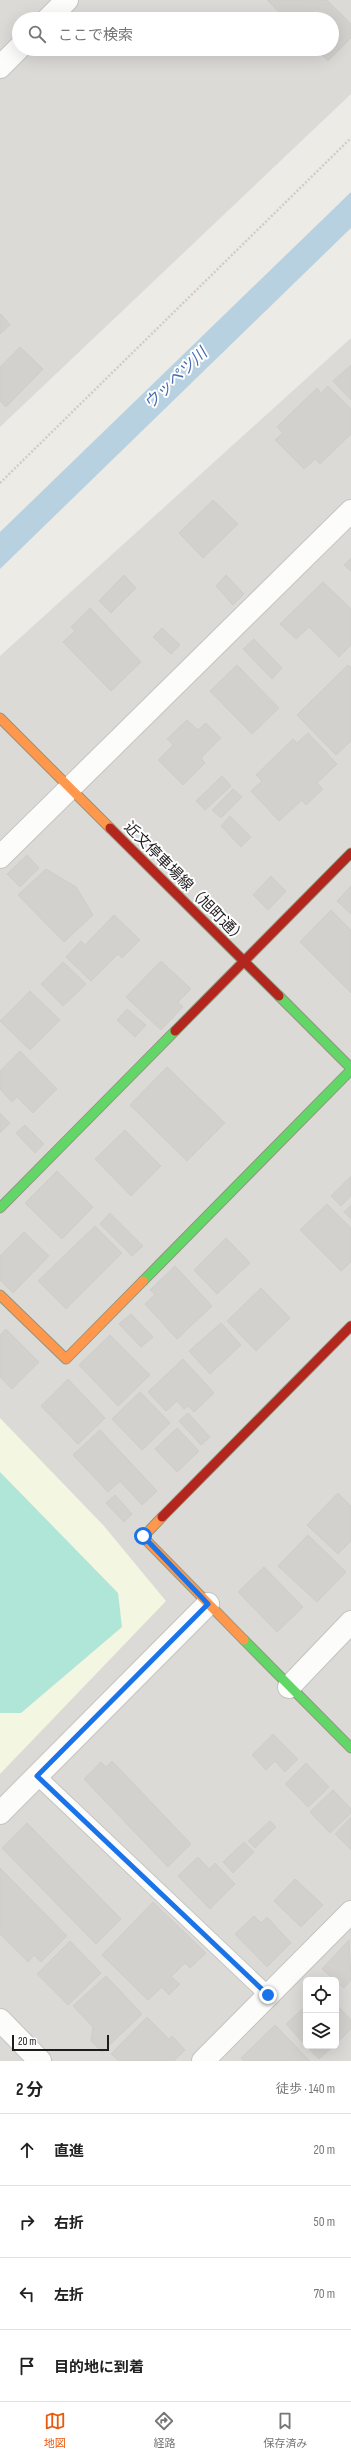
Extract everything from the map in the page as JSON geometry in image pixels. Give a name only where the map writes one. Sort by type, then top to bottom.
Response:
[{"type":"street","points":[[55,12],[67,0]]},
{"type":"street","points":[[0,67],[12,55]]},
{"type":"street","points":[[0,857],[351,511]]},
{"type":"street","name":"近文停車場線（旭町通）","points":[[0,718],[351,1069]]},
{"type":"street","points":[[0,1208],[243,961],[351,854]]},
{"type":"street","points":[[0,1295],[66,1359],[351,1069]]},
{"type":"street","points":[[351,1326],[143,1536],[289,1687],[351,1748]]},
{"type":"street","points":[[0,1813],[208,1604]]},
{"type":"street","points":[[289,1687],[351,1622]]},
{"type":"street","points":[[203,2061],[351,1912]]},
{"type":"street","points":[[0,2020],[40,2061]]},
{"type":"lane","points":[[37,1776],[268,1995]]},
{"type":"path","points":[[0,483],[351,138]]},
{"type":"shaded area","points":[[0,0],[351,0],[351,94],[0,427]]},
{"type":"shaded area","points":[[351,338],[351,2061],[0,2061],[0,656]]},
{"type":"shaded area","points":[[0,1418],[104,1526],[166,1601],[0,1774]]},
{"type":"green space","points":[[0,1472],[118,1593],[122,1627],[21,1713],[0,1713]]},
{"type":"water","name":"ウッペツ川","points":[[351,192],[351,228],[0,569],[0,532]]},
{"type":"building","points":[[267,0],[327,0],[339,12],[279,12]]},
{"type":"building","points":[[339,12],[351,24],[351,38],[339,50]]},
{"type":"building","points":[[323,56],[333,56],[328,61]]},
{"type":"building","points":[[1,314],[10,325],[0,334],[0,315]]},
{"type":"building","points":[[20,347],[43,369],[6,407],[0,401],[0,367]]},
{"type":"building","points":[[351,365],[351,400],[333,381]]},
{"type":"building","points":[[328,386],[351,409],[351,434],[320,464],[315,459],[304,469],[275,440],[283,433],[277,427],[317,388],[321,393]]},
{"type":"building","points":[[213,500],[238,524],[203,558],[179,533]]},
{"type":"building","points":[[351,558],[351,571],[344,565]]},
{"type":"building","points":[[124,575],[136,588],[111,613],[99,601]]},
{"type":"building","points":[[226,575],[244,594],[233,605],[216,586]]},
{"type":"building","points":[[323,582],[351,609],[351,645],[339,657],[309,627],[296,639],[280,624]]},
{"type":"building","points":[[90,608],[141,662],[111,691],[63,642],[75,631],[71,627]]},
{"type":"building","points":[[162,628],[180,645],[171,654],[153,637]]},
{"type":"building","points":[[254,639],[282,668],[272,679],[243,649]]},
{"type":"building","points":[[237,665],[279,708],[252,734],[210,691]]},
{"type":"building","points":[[348,665],[351,667],[351,741],[336,755],[297,715]]},
{"type":"building","points":[[187,720],[198,730],[206,723],[221,738],[201,758],[205,763],[183,785],[158,760],[173,745],[167,739]]},
{"type":"building","points":[[308,733],[337,764],[317,783],[323,789],[306,805],[302,800],[279,821],[251,791],[262,781],[256,775],[293,739],[297,743]]},
{"type":"building","points":[[222,776],[231,786],[205,810],[196,801]]},
{"type":"building","points":[[233,789],[242,797],[221,818],[212,810]]},
{"type":"building","points":[[230,816],[251,837],[241,847],[221,826]]},
{"type":"building","points":[[27,855],[39,868],[20,887],[7,874]]},
{"type":"building","points":[[46,869],[76,887],[93,915],[64,942],[18,895]]},
{"type":"building","points":[[271,876],[286,891],[268,910],[253,895]]},
{"type":"building","points":[[351,886],[351,914],[337,901]]},
{"type":"building","points":[[331,910],[351,930],[351,993],[300,942]]},
{"type":"building","points":[[114,915],[140,940],[122,958],[118,954],[91,981],[66,957],[81,941],[85,945]]},
{"type":"building","points":[[161,961],[191,989],[178,1002],[183,1007],[161,1030],[126,997]]},
{"type":"building","points":[[63,962],[86,984],[63,1006],[41,984]]},
{"type":"building","points":[[30,991],[60,1020],[30,1050],[0,1021]]},
{"type":"building","points":[[127,1009],[146,1025],[135,1037],[117,1020]]},
{"type":"building","points":[[20,1051],[57,1089],[33,1113],[17,1097],[12,1102],[0,1089],[0,1071]]},
{"type":"building","points":[[167,1067],[225,1123],[187,1161],[130,1105]]},
{"type":"building","points":[[0,1113],[10,1123],[0,1133]]},
{"type":"building","points":[[25,1125],[44,1144],[35,1153],[16,1133]]},
{"type":"building","points":[[125,1130],[161,1166],[131,1196],[95,1159]]},
{"type":"building","points":[[57,1171],[93,1207],[62,1239],[25,1203]]},
{"type":"building","points":[[351,1176],[351,1196],[341,1206],[331,1196]]},
{"type":"building","points":[[327,1204],[351,1228],[351,1262],[341,1271],[300,1230]]},
{"type":"building","points":[[351,1205],[351,1219],[344,1212]]},
{"type":"building","points":[[110,1213],[143,1246],[132,1256],[100,1224]]},
{"type":"building","points":[[95,1226],[122,1253],[66,1309],[38,1281]]},
{"type":"building","points":[[24,1232],[49,1256],[13,1293],[0,1280],[0,1256]]},
{"type":"building","points":[[226,1238],[250,1263],[217,1294],[194,1270]]},
{"type":"building","points":[[175,1266],[212,1306],[177,1339],[145,1304],[155,1294],[150,1290]]},
{"type":"building","points":[[261,1288],[290,1318],[256,1351],[227,1321]]},
{"type":"building","points":[[131,1314],[153,1337],[141,1347],[119,1324]]},
{"type":"building","points":[[221,1323],[241,1345],[210,1374],[189,1351]]},
{"type":"building","points":[[6,1329],[39,1362],[12,1389],[0,1377],[0,1335]]},
{"type":"building","points":[[110,1335],[150,1375],[118,1406],[79,1365]]},
{"type":"building","points":[[183,1359],[214,1393],[194,1412],[188,1406],[184,1409],[177,1401],[166,1411],[148,1392]]},
{"type":"building","points":[[68,1379],[105,1418],[78,1444],[41,1406]]},
{"type":"building","points":[[140,1392],[170,1423],[142,1450],[112,1419]]},
{"type":"building","points":[[188,1413],[210,1437],[201,1445],[179,1421]]},
{"type":"building","points":[[177,1428],[199,1451],[177,1472],[155,1449]]},
{"type":"building","points":[[100,1430],[157,1491],[142,1505],[120,1481],[108,1492],[73,1455]]},
{"type":"building","points":[[338,1493],[351,1506],[351,1541],[338,1554],[307,1525]]},
{"type":"building","points":[[115,1495],[132,1514],[124,1522],[106,1503]]},
{"type":"building","points":[[308,1535],[346,1572],[317,1602],[278,1566]]},
{"type":"building","points":[[264,1567],[303,1607],[277,1632],[238,1592]]},
{"type":"building","points":[[273,1734],[298,1759],[285,1772],[275,1761],[266,1770],[252,1755]]},
{"type":"building","points":[[112,1761],[191,1844],[168,1867],[84,1779],[101,1762],[106,1767]]},
{"type":"building","points":[[306,1763],[329,1787],[308,1807],[285,1784]]},
{"type":"building","points":[[333,1790],[351,1809],[351,1813],[330,1833],[310,1812]]},
{"type":"building","points":[[351,1817],[351,1850],[335,1834]]},
{"type":"building","points":[[270,1821],[276,1827],[255,1848],[248,1841]]},
{"type":"building","points":[[27,1823],[121,1919],[96,1944],[2,1848]]},
{"type":"building","points":[[244,1842],[254,1852],[233,1873],[223,1862]]},
{"type":"building","points":[[198,1857],[209,1869],[215,1863],[235,1884],[210,1909],[178,1876]]},
{"type":"building","points":[[0,1868],[67,1936],[41,1962],[34,1955],[28,1962],[0,1934]]},
{"type":"building","points":[[295,1879],[323,1905],[301,1927],[274,1901]]},
{"type":"building","points":[[153,1902],[206,1953],[190,1968],[185,1963],[171,1977],[180,1984],[169,1995],[162,1987],[148,2000],[102,1955]]},
{"type":"building","points":[[254,1916],[261,1923],[267,1917],[291,1943],[267,1967],[235,1934]]},
{"type":"building","points":[[349,1940],[351,1980],[344,1988],[339,1984],[339,1977],[331,1977],[322,1969]]},
{"type":"building","points":[[70,1941],[101,1973],[68,2005],[37,1974]]},
{"type":"building","points":[[106,1976],[142,2014],[102,2052],[91,2041],[93,2027],[73,2006]]},
{"type":"building","points":[[339,2007],[351,2020],[351,2029],[339,2041]]},
{"type":"building","points":[[303,2009],[303,2043],[286,2024]]},
{"type":"building","points":[[147,2017],[169,2039],[172,2036],[185,2050],[174,2061],[119,2061],[111,2054]]},
{"type":"building","points":[[275,2025],[310,2061],[244,2061],[241,2058]]},
{"type":"building","points":[[309,2049],[330,2049],[319,2059]]},
{"type":"traffic: fast","points":[[279,996],[351,1068]]},
{"type":"traffic: fast","points":[[0,1208],[175,1031]]},
{"type":"traffic: fast","points":[[143,1281],[351,1070]]},
{"type":"traffic: fast","points":[[244,1640],[351,1748]]},
{"type":"traffic: slow","points":[[0,718],[110,828]]},
{"type":"traffic: slow","points":[[0,1295],[66,1359],[143,1281]]},
{"type":"traffic: slow","points":[[162,1517],[143,1537],[244,1640]]},
{"type":"traffic: jam","points":[[110,828],[279,996]]},
{"type":"traffic: jam","points":[[175,1031],[351,853]]},
{"type":"traffic: jam","points":[[162,1517],[351,1326]]},
{"type":"route","points":[[143,1536],[208,1604],[37,1776],[268,1995]]}]
